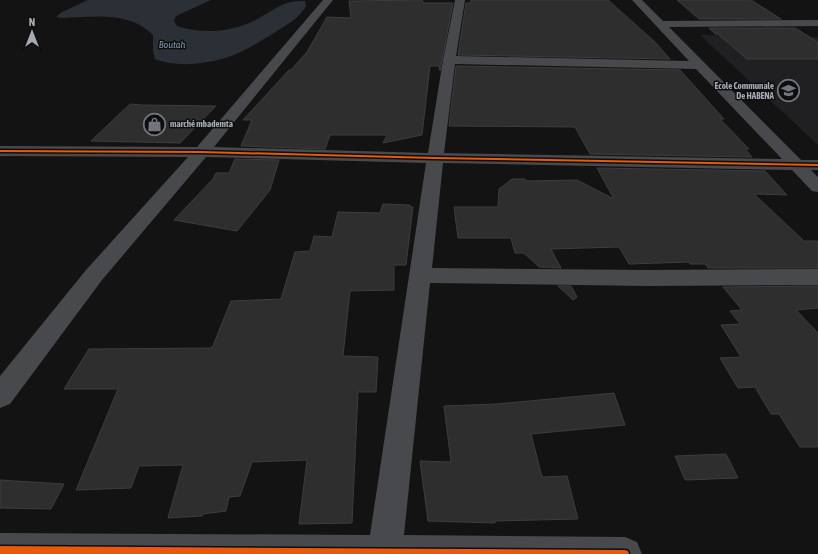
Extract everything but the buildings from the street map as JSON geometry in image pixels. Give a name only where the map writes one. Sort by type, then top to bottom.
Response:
[{"type":"street","points":[[0,396],[94,275],[201,152],[328,0]]},
{"type":"street","points":[[385,551],[435,158],[449,60],[460,0]]},
{"type":"street","points":[[637,0],[818,187]]},
{"type":"street","points":[[661,24],[818,23]]},
{"type":"street","points":[[449,60],[700,65]]},
{"type":"street","points":[[0,151],[201,152],[818,165]]},
{"type":"street","points":[[420,275],[648,278],[818,277]]},
{"type":"street","points":[[0,550],[385,551],[625,554]]},
{"type":"shaded area","name":"Ecole Communale De HABENA","points":[[700,35],[818,37],[818,145]]},
{"type":"water","name":"Boutah","points":[[88,0],[211,0],[176,16],[174,21],[177,26],[187,29],[209,31],[230,29],[241,26],[287,3],[305,1],[306,6],[300,15],[253,46],[222,59],[203,63],[183,64],[164,62],[155,59],[153,51],[153,35],[143,27],[133,22],[111,17],[56,17],[62,12]]},
{"type":"cycle path","points":[[0,151],[201,152],[818,165]]},
{"type":"cycle path","points":[[0,550],[625,554]]},
{"type":"place","name":"Ecole Communale De HABENA","points":[[789,91]]},
{"type":"place","name":"marché mbademta","points":[[154,124]]}]
